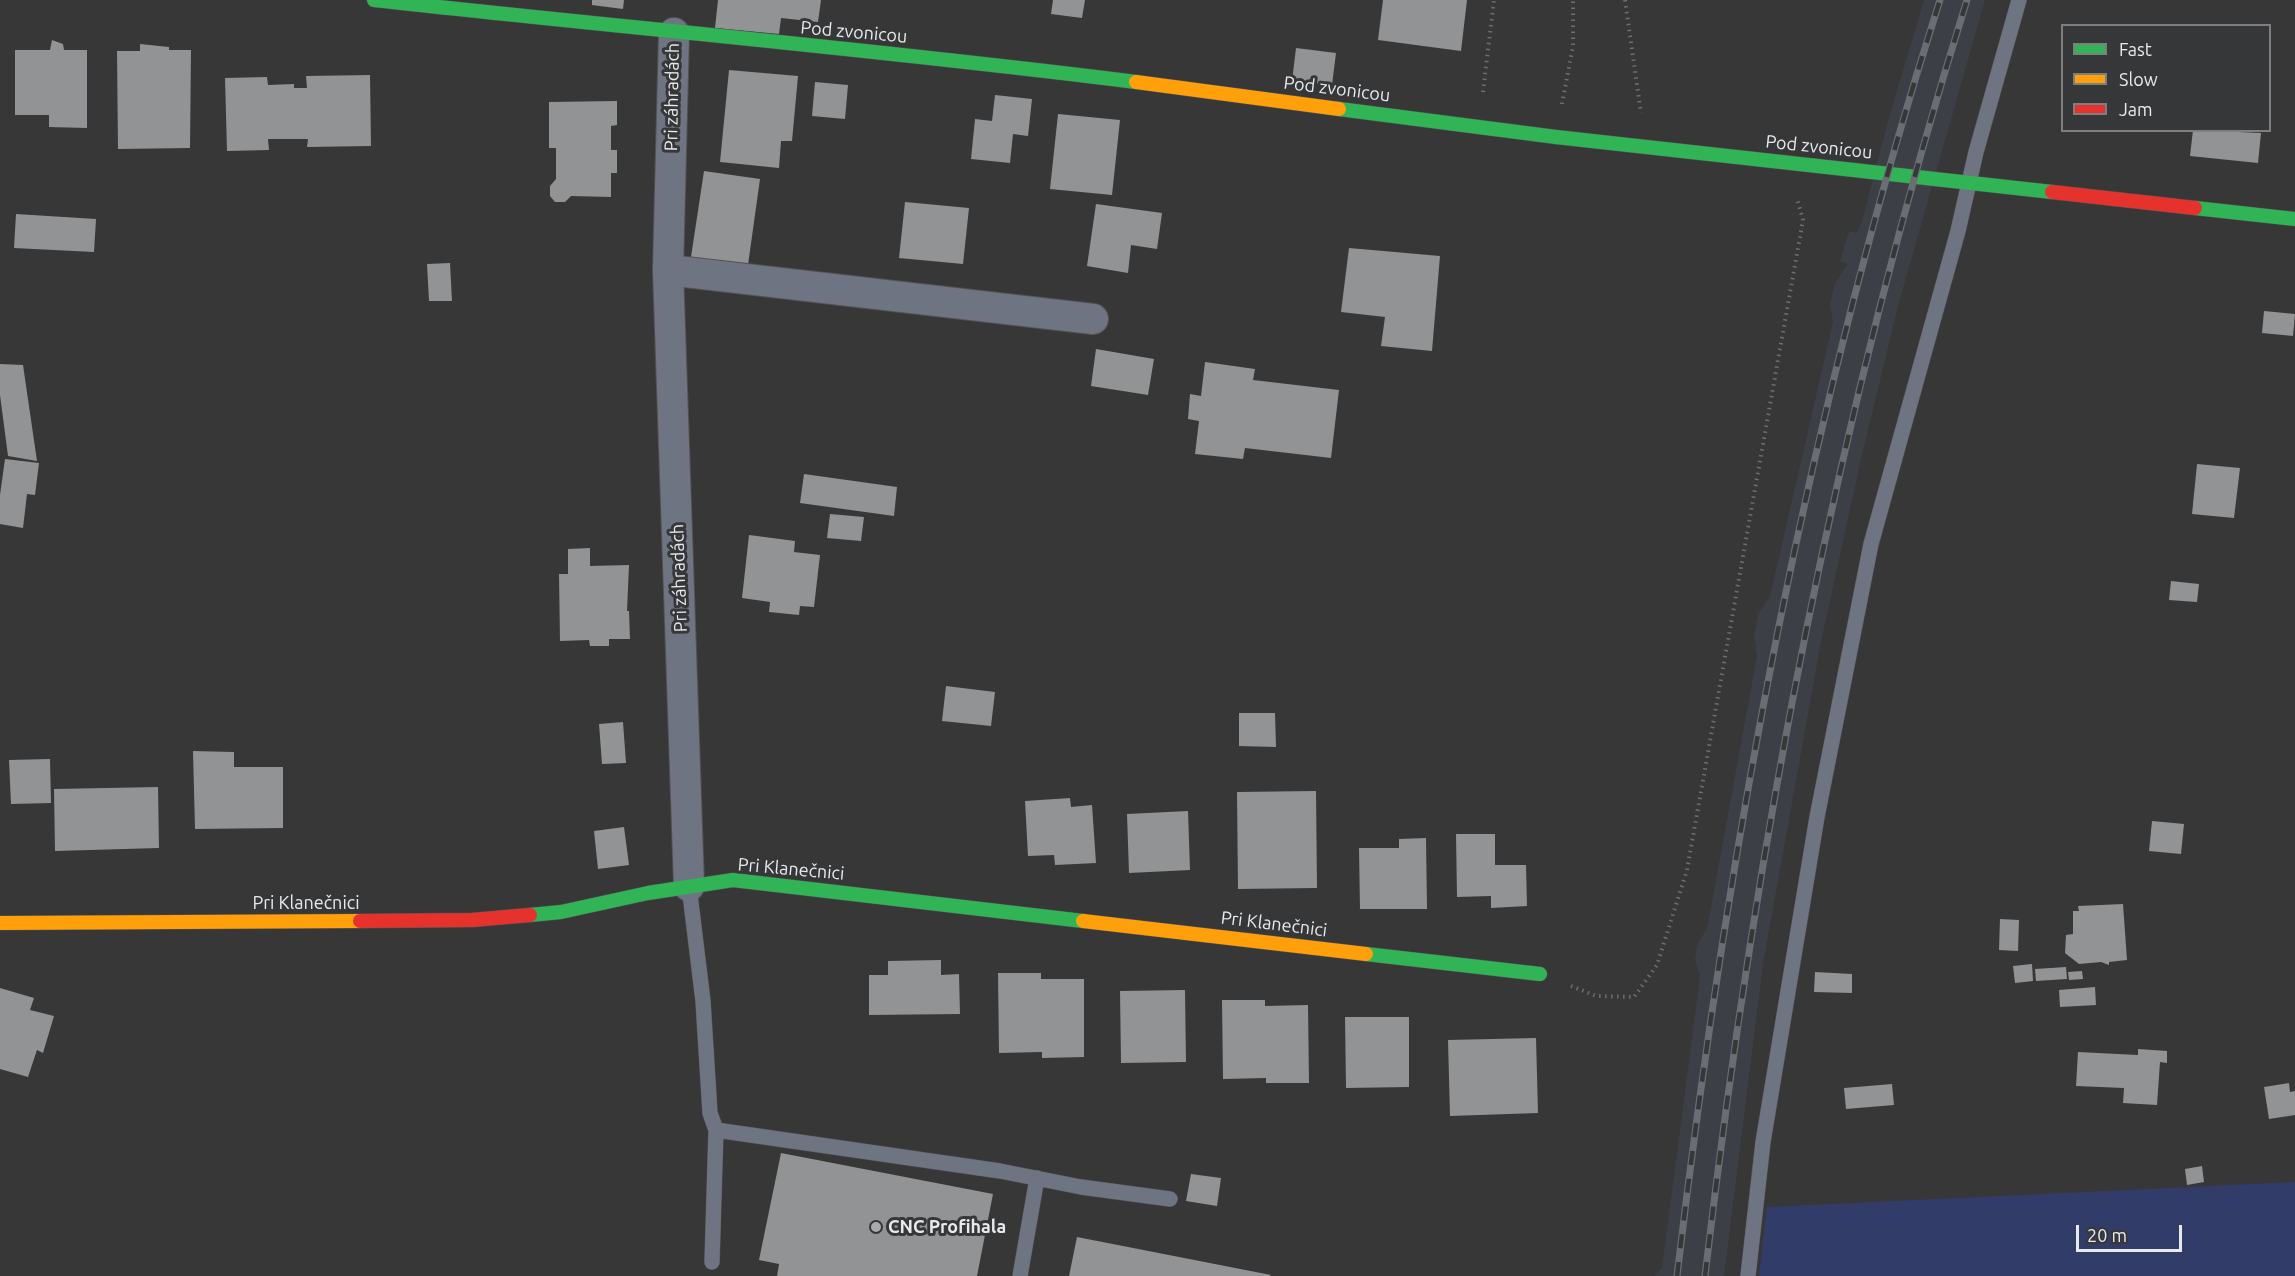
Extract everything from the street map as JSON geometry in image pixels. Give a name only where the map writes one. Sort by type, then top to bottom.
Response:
[{"type":"street","name":"Pod zvonicou","points":[[374,0],[674,33],[979,62],[1479,125],[1556,137],[2295,219]]},
{"type":"street","name":"Pri záhradách","points":[[674,33],[668,270],[689,886]]},
{"type":"street","points":[[668,270],[1093,319]]},
{"type":"street","name":"Pri Klanečnici","points":[[0,923],[472,920],[561,912],[689,886],[733,880],[1540,974]]},
{"type":"lane","points":[[1748,1276],[1763,1142],[1817,817],[1871,544],[2019,0]]},
{"type":"lane","points":[[689,886],[703,1001],[710,1113],[716,1130],[712,1262]]},
{"type":"lane","points":[[716,1130],[1000,1170],[1170,1199]]},
{"type":"lane","points":[[1020,1276],[1037,1178]]},
{"type":"path","points":[[1479,125],[1494,0]]},
{"type":"path","points":[[1556,137],[1573,46],[1573,0]]},
{"type":"path","points":[[1625,0],[1642,110],[1629,145]]},
{"type":"path","points":[[1540,974],[1596,996],[1634,997],[1657,965],[1687,870],[1803,220],[1788,162]]},
{"type":"shaded area","points":[[1924,0],[1985,0],[1898,306],[1859,468],[1821,642],[1763,964],[1724,1276],[1654,1276],[1662,1268],[1700,977],[1695,959],[1698,942],[1707,929],[1757,656],[1754,636],[1758,614],[1770,596],[1833,322],[1830,304],[1835,283],[1848,264],[1840,261],[1849,231],[1857,233],[1863,218],[1888,121]]},
{"type":"shaded area","points":[[2295,1182],[2295,1276],[1759,1276],[1767,1207]]},
{"type":"building","points":[[592,0],[624,0],[623,9],[592,5]]},
{"type":"building","points":[[718,0],[821,0],[818,22],[781,18],[779,34],[715,28]]},
{"type":"building","points":[[1053,0],[1085,0],[1082,18],[1051,14]]},
{"type":"building","points":[[1383,0],[1467,0],[1461,51],[1378,40]]},
{"type":"building","points":[[52,40],[63,44],[64,50],[87,50],[87,128],[49,127],[49,115],[15,115],[15,50],[50,50]]},
{"type":"building","points":[[140,44],[169,47],[169,50],[191,50],[190,148],[118,149],[117,51],[140,51]]},
{"type":"building","points":[[1296,48],[1336,53],[1332,85],[1292,81]]},
{"type":"building","points":[[729,70],[798,76],[792,141],[781,141],[779,168],[720,162]]},
{"type":"building","points":[[370,75],[371,146],[307,147],[308,139],[268,139],[269,150],[227,151],[225,78],[267,77],[268,85],[294,84],[294,88],[307,88],[306,76]]},
{"type":"building","points":[[815,82],[848,85],[845,119],[812,116]]},
{"type":"building","points":[[995,95],[1032,99],[1028,136],[1013,134],[1010,163],[971,159],[975,119],[992,121]]},
{"type":"building","points":[[617,101],[617,125],[611,126],[611,150],[617,150],[617,173],[611,173],[611,197],[571,196],[565,202],[555,202],[550,196],[550,186],[556,179],[556,148],[549,148],[549,102]]},
{"type":"building","points":[[1058,114],[1120,120],[1112,195],[1050,189]]},
{"type":"building","points":[[2193,132],[2261,133],[2258,163],[2190,156]]},
{"type":"building","points":[[704,171],[760,179],[748,265],[691,257]]},
{"type":"building","points":[[905,202],[969,208],[963,264],[899,258]]},
{"type":"building","points":[[1096,204],[1162,213],[1157,249],[1131,245],[1128,273],[1087,266]]},
{"type":"building","points":[[16,214],[96,219],[94,252],[14,248]]},
{"type":"building","points":[[1349,248],[1440,256],[1432,351],[1381,346],[1385,317],[1341,312]]},
{"type":"building","points":[[450,263],[452,301],[429,301],[427,264]]},
{"type":"building","points":[[2264,311],[2295,314],[2293,336],[2262,333]]},
{"type":"building","points":[[1096,349],[1154,359],[1148,395],[1091,386]]},
{"type":"building","points":[[1205,362],[1255,369],[1253,380],[1339,390],[1331,458],[1245,448],[1243,459],[1195,454],[1199,421],[1188,419],[1190,394],[1201,396]]},
{"type":"building","points":[[0,364],[23,365],[37,461],[8,456],[0,395]]},
{"type":"building","points":[[5,459],[39,463],[35,495],[27,494],[23,528],[0,524],[0,495]]},
{"type":"building","points":[[2197,464],[2240,468],[2234,518],[2192,514]]},
{"type":"building","points":[[804,474],[897,487],[894,516],[800,503]]},
{"type":"building","points":[[830,514],[864,517],[861,541],[827,538]]},
{"type":"building","points":[[749,535],[795,541],[794,552],[820,555],[814,607],[800,606],[799,615],[769,612],[770,602],[742,598]]},
{"type":"building","points":[[590,548],[590,566],[629,565],[627,611],[629,611],[630,639],[609,639],[609,646],[590,646],[589,640],[560,641],[559,574],[568,574],[568,549]]},
{"type":"building","points":[[2171,581],[2199,584],[2197,602],[2169,600]]},
{"type":"building","points":[[946,686],[995,692],[991,726],[942,721]]},
{"type":"building","points":[[1239,713],[1275,713],[1276,747],[1239,746]]},
{"type":"building","points":[[623,722],[626,763],[602,764],[599,724]]},
{"type":"building","points":[[193,751],[234,752],[234,767],[283,767],[283,828],[195,829]]},
{"type":"building","points":[[50,759],[51,803],[11,804],[9,760]]},
{"type":"building","points":[[158,787],[159,848],[55,851],[54,789]]},
{"type":"building","points":[[1316,791],[1317,888],[1238,889],[1237,792]]},
{"type":"building","points":[[1070,798],[1071,807],[1092,805],[1096,863],[1055,865],[1054,855],[1028,856],[1025,801]]},
{"type":"building","points":[[1188,811],[1190,870],[1129,873],[1127,814]]},
{"type":"building","points":[[2152,821],[2184,824],[2181,854],[2149,851]]},
{"type":"building","points":[[624,827],[629,865],[598,869],[594,831]]},
{"type":"building","points":[[1456,834],[1495,834],[1495,865],[1526,865],[1527,906],[1491,908],[1491,896],[1457,897]]},
{"type":"building","points":[[1426,838],[1427,909],[1360,909],[1359,848],[1399,848],[1399,839]]},
{"type":"building","points":[[2123,904],[2127,960],[2109,962],[2109,965],[2101,962],[2079,964],[2065,953],[2066,935],[2073,934],[2073,911],[2079,911],[2078,906]]},
{"type":"building","points":[[2000,919],[2019,920],[2018,951],[1999,950]]},
{"type":"building","points":[[941,960],[941,975],[959,974],[960,1014],[869,1015],[869,975],[888,975],[888,961]]},
{"type":"building","points":[[2032,964],[2033,981],[2015,983],[2013,966]]},
{"type":"building","points":[[2066,967],[2067,979],[2036,981],[2035,969]]},
{"type":"building","points":[[2082,971],[2083,979],[2069,980],[2068,972]]},
{"type":"building","points":[[1815,972],[1852,974],[1852,993],[1814,992]]},
{"type":"building","points":[[998,973],[1041,973],[1041,979],[1084,979],[1084,1057],[1042,1058],[1042,1052],[999,1053]]},
{"type":"building","points":[[2095,987],[2096,1005],[2060,1007],[2059,990]]},
{"type":"building","points":[[0,988],[34,998],[30,1010],[54,1016],[43,1053],[37,1050],[28,1077],[0,1069]]},
{"type":"building","points":[[1185,990],[1186,1062],[1121,1063],[1120,991]]},
{"type":"building","points":[[1222,1000],[1265,1000],[1265,1006],[1308,1005],[1309,1083],[1266,1083],[1266,1078],[1223,1079]]},
{"type":"building","points":[[1345,1017],[1409,1017],[1409,1087],[1346,1088]]},
{"type":"building","points":[[1536,1038],[1538,1113],[1450,1116],[1448,1040]]},
{"type":"building","points":[[2138,1049],[2167,1051],[2167,1063],[2160,1062],[2157,1105],[2123,1103],[2124,1088],[2076,1086],[2078,1052],[2138,1055]]},
{"type":"building","points":[[2289,1083],[2290,1092],[2295,1091],[2295,1115],[2269,1119],[2264,1087]]},
{"type":"building","points":[[1892,1084],[1894,1105],[1846,1109],[1844,1088]]},
{"type":"building","name":"CNC Profihala","points":[[781,1153],[993,1194],[977,1276],[777,1276],[779,1264],[759,1260]]},
{"type":"building","points":[[2202,1166],[2204,1182],[2187,1185],[2185,1169]]},
{"type":"building","points":[[1191,1174],[1221,1178],[1217,1206],[1186,1201]]},
{"type":"building","points":[[1077,1237],[1271,1275],[1069,1276]]},
{"type":"railway","points":[[1677,1276],[1697,1114],[1721,953],[1778,632],[1812,472],[1850,314],[1893,156],[1940,0]]},
{"type":"railway","points":[[1705,1276],[1749,952],[1806,632],[1840,473],[1878,315],[1920,157],[1967,0]]},
{"type":"traffic: fast","points":[[374,0],[851,49],[1136,82]]},
{"type":"traffic: fast","points":[[1339,109],[1556,137],[2052,192]]},
{"type":"traffic: fast","points":[[2195,208],[2295,219]]},
{"type":"traffic: fast","points":[[530,915],[561,912],[648,893],[733,880],[1083,921]]},
{"type":"traffic: fast","points":[[1366,954],[1540,974]]},
{"type":"traffic: slow","points":[[1136,82],[1339,109]]},
{"type":"traffic: slow","points":[[0,923],[360,921]]},
{"type":"traffic: slow","points":[[1083,921],[1366,954]]},
{"type":"traffic: jam","points":[[2052,192],[2195,208]]},
{"type":"traffic: jam","points":[[360,921],[472,920],[530,915]]},
{"type":"place","name":"CNC Profihala","points":[[876,1227]]}]
